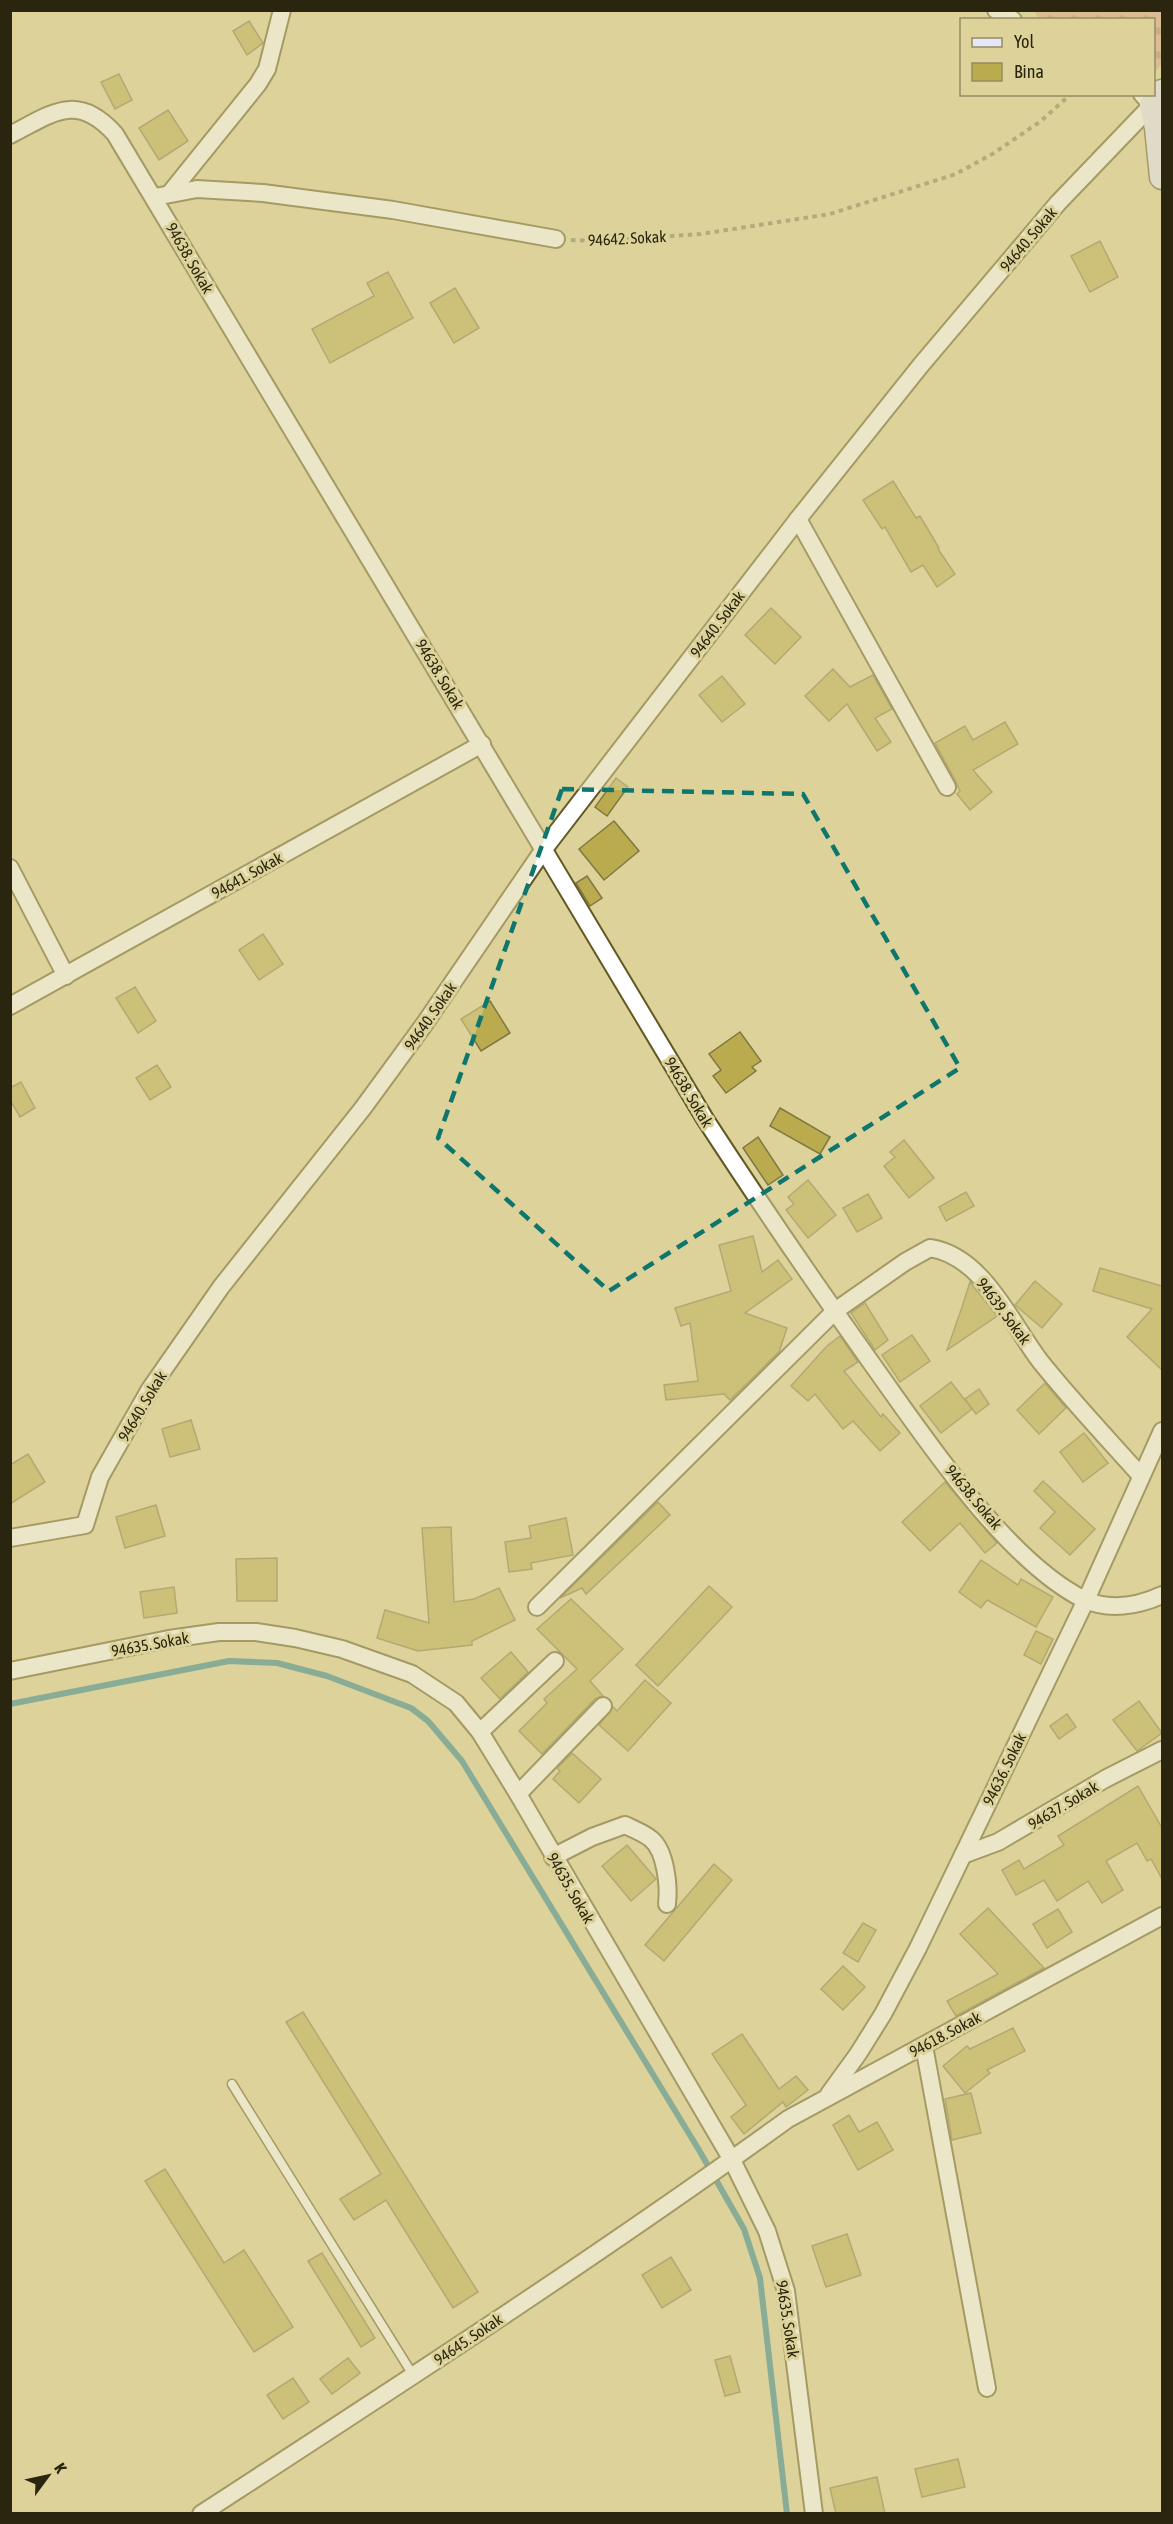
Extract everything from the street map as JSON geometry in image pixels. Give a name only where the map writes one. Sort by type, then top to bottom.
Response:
[{"type":"street","points":[[162,195],[262,76],[272,53],[282,10]]},
{"type":"street","points":[[996,10],[1010,18]]},
{"type":"street","points":[[1152,97],[1162,177]]},
{"type":"street","name":"94640. Sokak","points":[[10,1538],[85,1525],[100,1478],[150,1389],[221,1287],[363,1108],[423,1026],[544,849],[798,519],[921,365],[1050,212],[1152,97]]},
{"type":"street","name":"94638. Sokak","points":[[10,135],[55,112],[86,111],[103,121],[115,134],[162,195],[482,744],[705,1119],[784,1240],[911,1418],[978,1505],[1026,1556],[1051,1578],[1086,1600],[1101,1605],[1120,1607],[1162,1595]]},
{"type":"street","points":[[162,195],[197,189],[263,193],[393,210],[556,239]]},
{"type":"street","points":[[798,519],[947,788]]},
{"type":"street","name":"94641. Sokak","points":[[10,1006],[482,744]]},
{"type":"street","points":[[10,868],[66,976]]},
{"type":"street","name":"94639. Sokak","points":[[835,1311],[922,1251],[930,1248],[950,1255],[981,1278],[994,1292],[1041,1361],[1141,1476]]},
{"type":"street","points":[[537,1607],[835,1311]]},
{"type":"street","name":"94636. Sokak","points":[[827,2096],[858,2054],[883,2014],[963,1855],[1086,1600],[1162,1431]]},
{"type":"street","name":"94635. Sokak","points":[[10,1671],[169,1639],[219,1632],[256,1632],[342,1649],[412,1674],[456,1702],[480,1732],[518,1794],[719,2169],[767,2231],[786,2291],[814,2514]]},
{"type":"street","points":[[480,1732],[555,1661]]},
{"type":"street","points":[[518,1794],[603,1706]]},
{"type":"street","name":"94637. Sokak","points":[[963,1855],[998,1842],[1105,1779],[1162,1750]]},
{"type":"street","points":[[553,1857],[591,1837],[625,1825],[653,1840],[665,1866],[667,1904]]},
{"type":"street","name":"94618. Sokak","points":[[719,2169],[788,2119],[827,2096],[924,2046],[1162,1916]]},
{"type":"street","points":[[924,2046],[987,2388]]},
{"type":"street","name":"94645. Sokak","points":[[201,2514],[414,2375],[719,2169]]},
{"type":"lane","points":[[232,2084],[414,2375]]},
{"type":"path","name":"94642. Sokak","points":[[556,239],[599,241],[701,234],[830,214],[956,174],[994,153],[1041,121],[1069,96]]},
{"type":"highlighted area","points":[[562,789],[803,794],[960,1068],[609,1291],[438,1138]]},
{"type":"green space","points":[[1034,11],[1162,11],[1162,64],[1155,72],[1155,18],[1038,18]]},
{"type":"building","points":[[249,21],[263,43],[247,55],[233,31]]},
{"type":"building","points":[[119,74],[132,100],[115,109],[101,82]]},
{"type":"building","points":[[168,110],[188,141],[159,160],[139,128]]},
{"type":"building","points":[[1100,241],[1118,277],[1090,292],[1071,256]]},
{"type":"building","points":[[388,272],[413,318],[330,363],[312,329],[374,296],[367,283]]},
{"type":"building","points":[[455,288],[479,328],[454,343],[430,303]]},
{"type":"building","points":[[893,481],[916,518],[920,516],[955,574],[937,587],[923,565],[911,572],[885,527],[882,529],[863,500]]},
{"type":"building","points":[[771,608],[801,637],[775,664],[745,635]]},
{"type":"building","points":[[833,669],[850,687],[873,675],[892,709],[875,718],[891,742],[877,751],[847,704],[829,721],[805,696]]},
{"type":"building","points":[[722,676],[745,704],[722,722],[699,695]]},
{"type":"building","points":[[1005,722],[1018,744],[973,770],[992,792],[970,810],[957,794],[960,791],[935,743],[965,726],[973,740]]},
{"type":"building","points":[[616,778],[628,787],[607,816],[595,807]]},
{"type":"building","points":[[614,821],[639,851],[604,880],[579,849]]},
{"type":"building","points":[[587,876],[602,898],[590,906],[576,883]]},
{"type":"building","points":[[263,934],[283,964],[259,980],[239,950]]},
{"type":"building","points":[[135,987],[156,1021],[138,1033],[116,998]]},
{"type":"building","points":[[490,1001],[510,1033],[481,1051],[461,1019]]},
{"type":"building","points":[[740,1032],[761,1061],[752,1067],[756,1071],[726,1093],[713,1076],[721,1070],[709,1054]]},
{"type":"building","points":[[157,1065],[171,1087],[150,1100],[136,1078]]},
{"type":"building","points":[[21,1082],[35,1108],[20,1117],[10,1100],[10,1088]]},
{"type":"building","points":[[780,1108],[830,1137],[820,1154],[770,1126]]},
{"type":"building","points":[[758,1137],[783,1175],[768,1185],[743,1148]]},
{"type":"building","points":[[904,1140],[934,1178],[909,1198],[884,1166],[895,1157],[890,1152]]},
{"type":"building","points":[[808,1180],[836,1215],[808,1238],[786,1210],[794,1204],[788,1197]]},
{"type":"building","points":[[966,1192],[974,1206],[946,1221],[939,1207]]},
{"type":"building","points":[[868,1194],[882,1218],[857,1232],[843,1208]]},
{"type":"building","points":[[753,1236],[762,1272],[778,1260],[792,1279],[745,1313],[787,1328],[779,1352],[730,1400],[724,1394],[666,1400],[664,1385],[698,1381],[690,1323],[681,1326],[675,1308],[731,1291],[719,1245]]},
{"type":"building","points":[[1100,1268],[1162,1286],[1162,1370],[1127,1337],[1152,1309],[1093,1291]]},
{"type":"building","points":[[1035,1281],[1062,1304],[1042,1328],[1015,1305]]},
{"type":"building","points":[[970,1282],[997,1316],[947,1350],[962,1307]]},
{"type":"building","points":[[865,1303],[888,1340],[875,1350],[851,1313]]},
{"type":"building","points":[[912,1335],[930,1361],[900,1382],[882,1355]]},
{"type":"building","points":[[840,1336],[858,1362],[844,1371],[881,1417],[883,1414],[900,1433],[880,1451],[853,1421],[843,1429],[815,1394],[808,1401],[791,1386],[827,1346]]},
{"type":"building","points":[[951,1382],[972,1409],[941,1433],[920,1406]]},
{"type":"building","points":[[1045,1383],[1066,1408],[1039,1434],[1017,1410]]},
{"type":"building","points":[[979,1389],[989,1404],[976,1414],[965,1399]]},
{"type":"building","points":[[191,1420],[200,1449],[170,1457],[162,1429]]},
{"type":"building","points":[[1084,1433],[1108,1463],[1083,1482],[1060,1452]]},
{"type":"building","points":[[28,1454],[45,1482],[10,1504],[10,1465]]},
{"type":"building","points":[[1043,1481],[1095,1529],[1070,1555],[1040,1528],[1055,1512],[1034,1491]]},
{"type":"building","points":[[945,1482],[997,1543],[985,1553],[960,1523],[930,1551],[902,1522]]},
{"type":"building","points":[[658,1502],[670,1515],[586,1594],[582,1588],[560,1598]]},
{"type":"building","points":[[156,1505],[165,1536],[125,1548],[116,1517]]},
{"type":"building","points":[[566,1518],[573,1555],[531,1563],[532,1569],[509,1572],[505,1542],[531,1538],[529,1526]]},
{"type":"building","points":[[451,1527],[454,1602],[474,1599],[499,1588],[515,1620],[472,1641],[472,1645],[418,1651],[377,1638],[385,1610],[429,1623],[422,1528]]},
{"type":"building","points":[[277,1558],[277,1601],[237,1601],[236,1559]]},
{"type":"building","points":[[981,1560],[1018,1585],[1021,1579],[1053,1597],[1036,1627],[987,1600],[981,1608],[959,1592]]},
{"type":"building","points":[[709,1586],[732,1607],[658,1686],[636,1665]]},
{"type":"building","points":[[174,1587],[177,1613],[144,1618],[140,1592]]},
{"type":"building","points":[[571,1599],[623,1649],[590,1681],[603,1696],[595,1699],[542,1754],[519,1731],[547,1703],[544,1699],[577,1669],[537,1629]]},
{"type":"building","points":[[1036,1631],[1053,1639],[1041,1664],[1024,1655]]},
{"type":"building","points":[[511,1652],[528,1672],[500,1699],[481,1678]]},
{"type":"building","points":[[645,1680],[671,1703],[628,1751],[599,1725],[613,1707],[617,1711]]},
{"type":"building","points":[[1139,1701],[1162,1733],[1137,1751],[1113,1720]]},
{"type":"building","points":[[1067,1714],[1076,1727],[1059,1739],[1050,1726]]},
{"type":"building","points":[[572,1753],[601,1779],[579,1803],[553,1779],[560,1771],[557,1768]]},
{"type":"building","points":[[1138,1786],[1162,1828],[1162,1879],[1151,1859],[1147,1861],[1137,1843],[1106,1861],[1123,1890],[1102,1903],[1088,1881],[1057,1901],[1044,1880],[1016,1895],[1002,1870],[1019,1860],[1024,1869],[1064,1845],[1058,1836]]},
{"type":"building","points":[[627,1845],[656,1879],[631,1901],[602,1866]]},
{"type":"building","points":[[714,1864],[732,1880],[664,1961],[645,1945]]},
{"type":"building","points":[[988,1908],[1044,1968],[956,2016],[947,2001],[998,1974],[960,1934]]},
{"type":"building","points":[[1058,1909],[1072,1932],[1047,1948],[1033,1924]]},
{"type":"building","points":[[863,1923],[876,1930],[858,1962],[843,1953]]},
{"type":"building","points":[[843,1966],[865,1987],[843,2010],[821,1989]]},
{"type":"building","points":[[303,2012],[478,2292],[453,2308],[386,2200],[354,2220],[340,2199],[381,2174],[286,2022]]},
{"type":"building","points":[[1013,2028],[1025,2051],[987,2070],[990,2073],[965,2093],[943,2066],[967,2046],[970,2049]]},
{"type":"building","points":[[742,2034],[779,2089],[796,2076],[808,2090],[786,2107],[783,2102],[744,2134],[731,2117],[746,2105],[712,2054]]},
{"type":"building","points":[[971,2093],[981,2133],[952,2140],[945,2099]]},
{"type":"building","points":[[849,2115],[859,2132],[877,2122],[893,2150],[858,2170],[833,2125]]},
{"type":"building","points":[[165,2169],[224,2263],[244,2250],[293,2327],[254,2352],[145,2181]]},
{"type":"building","points":[[847,2234],[861,2275],[826,2287],[812,2246]]},
{"type":"building","points":[[322,2253],[375,2338],[361,2347],[308,2261]]},
{"type":"building","points":[[671,2257],[691,2290],[662,2308],[642,2275]]},
{"type":"building","points":[[730,2356],[740,2392],[725,2396],[715,2360]]},
{"type":"building","points":[[348,2358],[360,2373],[332,2394],[320,2379]]},
{"type":"building","points":[[293,2378],[309,2402],[283,2419],[267,2395]]},
{"type":"building","points":[[958,2459],[965,2487],[922,2497],[915,2469]]},
{"type":"building","points":[[877,2477],[885,2514],[836,2514],[830,2488]]},
{"type":"waterway","points":[[10,1704],[229,1661],[277,1663],[327,1676],[411,1708],[428,1721],[462,1761],[699,2150],[744,2229],[760,2278],[787,2514]]}]
